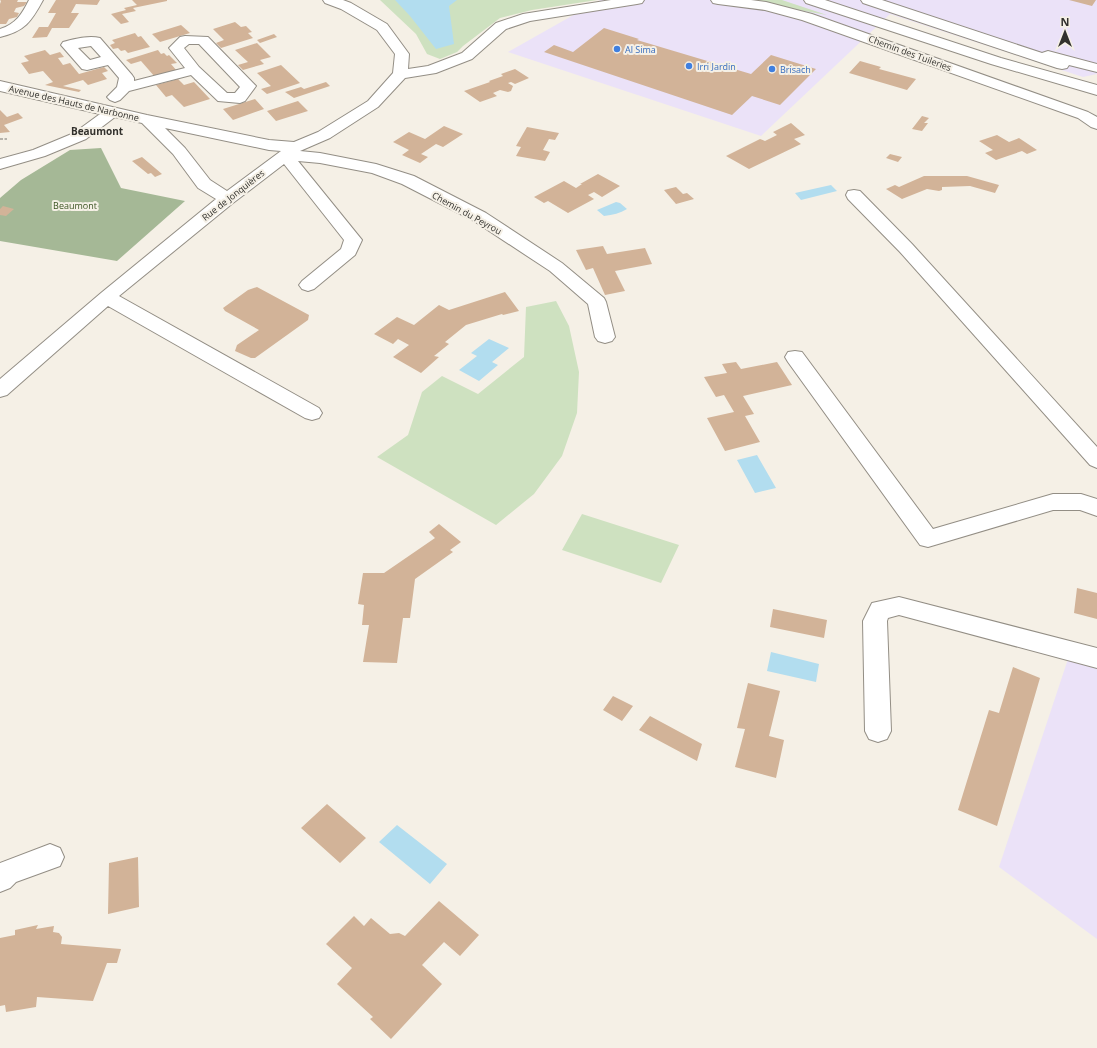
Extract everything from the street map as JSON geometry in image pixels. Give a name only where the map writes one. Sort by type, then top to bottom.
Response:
[{"type":"street","points":[[0,33],[11,30],[22,24],[36,0]]},
{"type":"street","points":[[330,0],[343,3],[382,27],[402,54],[400,74],[431,70],[467,56],[501,26],[528,17],[637,0]]},
{"type":"street","name":"Chemin des Tuileries","points":[[718,0],[766,6],[807,17],[1083,115],[1097,124]]},
{"type":"street","points":[[811,0],[996,61],[1097,98]]},
{"type":"street","points":[[868,0],[1097,77]]},
{"type":"street","points":[[949,26],[1097,68]]},
{"type":"street","points":[[185,40],[203,40],[248,86],[240,98],[223,98],[194,70],[176,48],[185,40]]},
{"type":"street","points":[[0,164],[39,153],[80,136],[106,111],[124,88],[127,78],[111,59]]},
{"type":"street","points":[[996,61],[1097,90]]},
{"type":"street","points":[[124,88],[194,70]]},
{"type":"street","name":"Rue de Jonquières","points":[[0,390],[107,297],[227,199],[290,151],[324,134],[373,104],[400,74]]},
{"type":"street","name":"Avenue des Hauts de Narbonne","points":[[0,86],[147,120],[269,145],[290,151]]},
{"type":"street","name":"Avenue des Hauts de Narbonne","points":[[147,120],[178,151],[204,184],[227,199]]},
{"type":"street","points":[[290,151],[353,240],[350,251],[308,285]]},
{"type":"street","name":"Chemin du Peyrou","points":[[290,151],[376,169],[408,180],[480,217],[556,267],[597,302],[605,337]]},
{"type":"street","points":[[854,195],[906,248],[1097,460]]},
{"type":"street","points":[[107,297],[312,413]]},
{"type":"street","points":[[795,357],[928,539],[1053,502],[1081,502],[1097,508]]},
{"type":"street","points":[[878,731],[875,621],[880,610],[899,606],[1097,658]]},
{"type":"street","points":[[0,879],[7,873],[50,857]]},
{"type":"path","points":[[0,140],[13,139]]},
{"type":"shaded area","points":[[600,0],[1097,0],[1097,74],[1083,77],[890,14],[761,136],[508,52]]},
{"type":"shaded area","points":[[1068,659],[1097,666],[1097,939],[999,867]]},
{"type":"green space","points":[[380,0],[597,0],[532,10],[500,18],[457,52],[440,59],[427,54],[416,34]]},
{"type":"green space","points":[[743,0],[782,0],[827,15]]},
{"type":"green space","name":"Beaumont","points":[[101,148],[121,188],[185,201],[117,261],[0,241],[0,198],[21,180],[70,150]]},
{"type":"green space","points":[[556,301],[569,326],[579,372],[577,413],[562,456],[534,494],[496,525],[377,457],[408,435],[422,392],[442,376],[478,394],[524,357],[526,307]]},
{"type":"green space","points":[[582,514],[679,545],[661,583],[562,550]]},
{"type":"water","points":[[395,0],[457,0],[449,6],[454,44],[436,49],[410,16]]},
{"type":"water","points":[[831,185],[837,191],[801,200],[795,193]]},
{"type":"water","points":[[616,202],[620,203],[627,209],[616,214],[604,216],[597,210]]},
{"type":"water","points":[[489,339],[509,348],[492,362],[498,365],[479,381],[459,370],[477,356],[471,353]]},
{"type":"water","points":[[757,455],[776,488],[755,493],[737,460]]},
{"type":"water","points":[[771,652],[819,664],[816,682],[767,671]]},
{"type":"water","points":[[397,825],[447,864],[430,884],[379,842]]},
{"type":"building","points":[[0,0],[18,0],[17,2],[27,2],[24,6],[16,8],[14,12],[19,13],[17,17],[9,19],[6,24],[0,24]]},
{"type":"building","points":[[56,0],[100,0],[97,5],[76,4],[71,13],[79,13],[69,28],[52,28],[47,37],[32,38],[39,27],[48,27],[56,13],[48,13]]},
{"type":"building","points":[[132,0],[167,1],[133,8],[136,11],[122,14],[129,22],[121,24],[111,14],[126,10],[124,8],[137,5]]},
{"type":"building","points":[[1069,0],[1096,0],[1092,6]]},
{"type":"building","points":[[235,22],[241,27],[246,26],[252,32],[248,33],[253,38],[221,48],[216,43],[224,40],[213,29]]},
{"type":"building","points":[[181,25],[190,33],[160,42],[152,34]]},
{"type":"building","points":[[604,28],[639,39],[637,40],[751,74],[771,55],[816,69],[780,105],[752,96],[732,115],[544,52],[554,45],[573,52]]},
{"type":"building","points":[[135,33],[138,37],[141,36],[150,47],[128,53],[125,50],[121,51],[118,48],[113,49],[110,45],[115,43],[112,40]]},
{"type":"building","points":[[274,34],[277,37],[260,43],[257,40]]},
{"type":"building","points":[[257,43],[271,57],[260,60],[264,64],[243,70],[238,65],[248,62],[235,50]]},
{"type":"building","points":[[45,50],[50,55],[60,52],[64,57],[58,58],[63,65],[70,63],[79,74],[104,67],[108,71],[102,73],[107,79],[88,85],[83,80],[63,86],[81,90],[79,92],[45,85],[53,82],[43,71],[29,74],[21,63],[29,61],[24,56]]},
{"type":"building","points":[[158,50],[161,54],[164,53],[167,56],[169,55],[177,63],[171,64],[177,71],[155,77],[141,61],[131,64],[126,60]]},
{"type":"building","points":[[860,61],[881,67],[879,69],[916,79],[907,90],[849,73]]},
{"type":"building","points":[[281,65],[300,83],[267,94],[261,89],[271,86],[257,73]]},
{"type":"building","points":[[515,69],[529,78],[515,84],[511,82],[508,83],[513,86],[511,91],[508,92],[500,90],[493,93],[497,96],[480,102],[464,91],[490,82],[489,81],[503,76],[501,74]]},
{"type":"building","points":[[178,79],[184,85],[194,82],[210,99],[184,107],[172,95],[166,97],[156,85]]},
{"type":"building","points":[[326,82],[330,86],[294,98],[285,92],[301,87],[304,89]]},
{"type":"building","points":[[255,99],[264,109],[233,120],[223,109]]},
{"type":"building","points":[[298,101],[308,111],[276,121],[267,111]]},
{"type":"building","points":[[0,110],[7,117],[18,113],[23,118],[4,125],[10,132],[0,133]]},
{"type":"building","points":[[922,116],[929,118],[924,123],[928,123],[922,131],[912,129]]},
{"type":"building","points":[[791,123],[805,135],[794,139],[801,144],[749,169],[726,156],[760,139],[765,141],[777,135],[773,132]]},
{"type":"building","points":[[444,126],[463,134],[443,147],[436,144],[421,154],[428,157],[420,163],[402,155],[409,150],[393,142],[409,132],[425,139]]},
{"type":"building","points":[[527,127],[559,133],[555,140],[549,139],[543,150],[550,152],[545,161],[516,156],[521,147],[516,146]]},
{"type":"building","points":[[997,135],[1009,142],[1019,138],[1037,150],[1027,154],[1022,151],[996,160],[985,153],[993,150],[979,141]]},
{"type":"building","points":[[890,154],[902,157],[898,162],[886,158]]},
{"type":"building","points":[[142,157],[162,174],[155,177],[151,173],[148,174],[132,161]]},
{"type":"building","points":[[598,174],[620,186],[602,197],[594,192],[588,195],[594,199],[568,213],[548,201],[544,203],[534,197],[564,181],[576,188],[582,184],[580,184]]},
{"type":"building","points":[[924,176],[967,176],[999,185],[995,193],[970,186],[942,187],[942,190],[939,191],[927,189],[902,199],[886,189],[895,185],[899,187]]},
{"type":"building","points":[[676,187],[683,194],[687,193],[694,199],[676,204],[664,190]]},
{"type":"building","points":[[3,206],[14,209],[6,216],[0,215],[0,209]]},
{"type":"building","points":[[603,246],[607,254],[645,248],[652,264],[615,271],[625,291],[605,295],[593,268],[586,270],[576,250]]},
{"type":"building","points":[[257,287],[309,315],[308,320],[255,358],[251,358],[235,351],[237,345],[259,330],[225,311],[223,308],[248,290]]},
{"type":"building","points":[[505,292],[519,311],[502,314],[466,325],[445,342],[449,344],[434,356],[439,357],[421,373],[393,357],[409,345],[398,339],[393,344],[374,334],[397,317],[414,325],[439,305],[449,310]]},
{"type":"building","points":[[736,362],[741,369],[777,362],[792,385],[743,396],[754,414],[745,416],[760,442],[725,451],[707,418],[734,412],[724,395],[716,397],[704,377],[727,373],[722,364]]},
{"type":"building","points":[[439,524],[461,542],[450,550],[453,552],[415,579],[410,618],[403,618],[397,663],[363,662],[369,625],[362,625],[364,605],[358,604],[363,573],[384,573],[435,538],[429,532]]},
{"type":"building","points":[[1077,588],[1097,593],[1097,619],[1074,613]]},
{"type":"building","points":[[773,609],[827,620],[824,638],[770,627]]},
{"type":"building","points":[[1013,667],[1040,678],[997,826],[958,810],[989,710],[999,713]]},
{"type":"building","points":[[748,683],[780,691],[769,736],[784,740],[776,778],[735,767],[745,729],[737,728]]},
{"type":"building","points":[[613,696],[633,706],[622,721],[603,710]]},
{"type":"building","points":[[650,716],[702,744],[697,761],[639,730]]},
{"type":"building","points":[[327,804],[366,838],[340,863],[301,828]]},
{"type":"building","points":[[138,857],[139,907],[108,914],[109,863]]},
{"type":"building","points":[[439,901],[479,935],[460,956],[444,942],[422,965],[442,984],[391,1039],[370,1019],[373,1017],[337,984],[352,968],[326,944],[354,916],[364,926],[371,918],[390,934],[399,933],[405,936]]},
{"type":"building","points":[[38,925],[36,929],[54,926],[53,932],[59,933],[62,937],[61,944],[121,949],[117,963],[107,963],[93,1001],[37,997],[36,1007],[6,1012],[5,1005],[0,1006],[0,938],[15,935],[15,930]]},
{"type":"place","name":"Al Sima","points":[[617,49]]},
{"type":"place","name":"Irri Jardin","points":[[689,66]]},
{"type":"place","name":"Brisach","points":[[772,69]]},
{"type":"district","name":"Beaumont","points":[[97,131]]}]
